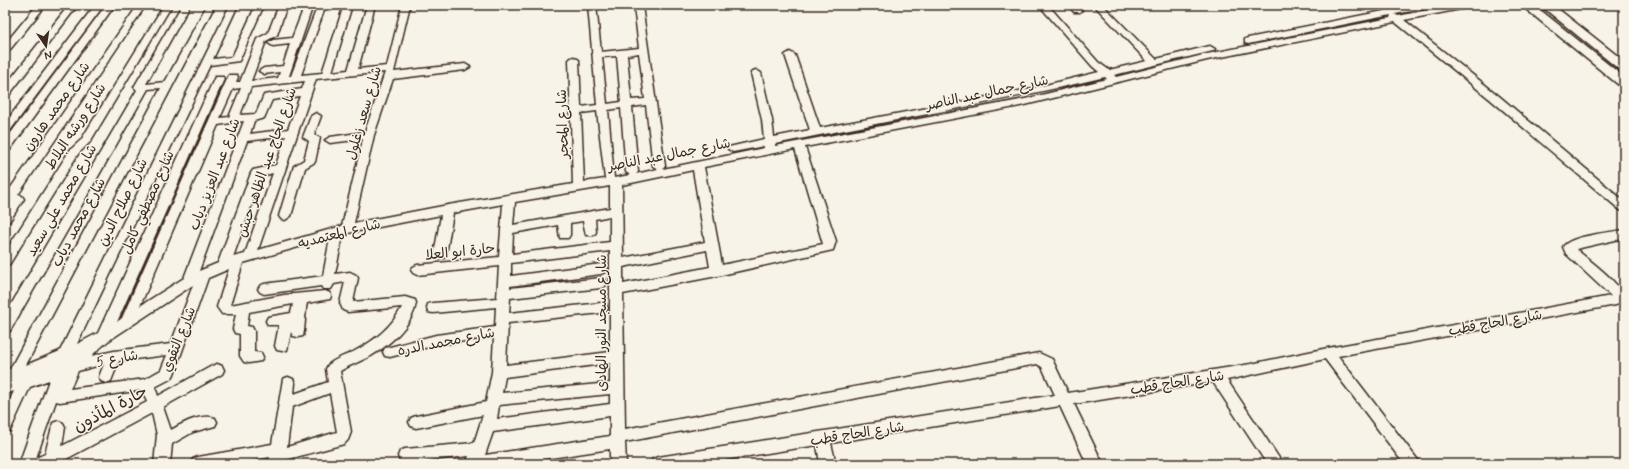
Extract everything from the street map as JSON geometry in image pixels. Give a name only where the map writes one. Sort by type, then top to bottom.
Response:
[{"type":"main road","points":[[1527,5],[1624,83]]},
{"type":"main road","points":[[1546,5],[1624,67]]},
{"type":"street","points":[[5,50],[42,5]]},
{"type":"street","points":[[5,94],[74,5]]},
{"type":"street","points":[[5,130],[100,5]]},
{"type":"street","points":[[5,149],[111,5]]},
{"type":"street","name":"شارع محمد هارون","points":[[8,200],[142,5]]},
{"type":"street","name":"شارع ورشه البلاط","points":[[5,262],[74,152],[85,142],[168,5]]},
{"type":"street","name":"شارع محمد علي سعيد","points":[[5,327],[186,5]]},
{"type":"street","name":"شارع محمد دياب","points":[[10,374],[211,5]]},
{"type":"street","name":"شارع صلاح الدين","points":[[66,364],[196,81],[234,5]]},
{"type":"street","points":[[205,63],[237,58],[260,5]]},
{"type":"street","points":[[233,119],[262,39],[271,36],[284,5]]},
{"type":"street","points":[[282,81],[309,5]]},
{"type":"street","points":[[295,79],[322,5]]},
{"type":"street","points":[[326,76],[348,5]]},
{"type":"street","points":[[352,73],[371,5]]},
{"type":"street","name":"شارع سعد زغلول","points":[[301,298],[324,299],[369,135],[390,72],[406,5]]},
{"type":"street","name":"شارع مسجد النور الهادى","points":[[592,5],[602,107],[616,211],[618,464]]},
{"type":"street","points":[[1043,5],[1095,64],[1115,81]]},
{"type":"street","points":[[1098,5],[1153,62]]},
{"type":"street","name":"شارع جمال عبد الناصر","points":[[612,180],[632,172],[659,166],[769,146],[799,144],[1026,102],[1208,57],[1393,16],[1429,5]]},
{"type":"street","name":"شارع جمال عبد الناصر","points":[[596,184],[698,164],[769,146],[816,132],[1025,93],[1153,62],[1393,16],[1466,5]]},
{"type":"street","points":[[638,6],[659,166]]},
{"type":"street","points":[[1393,16],[1495,98],[1624,207]]},
{"type":"street","points":[[273,43],[296,40]]},
{"type":"street","points":[[597,56],[643,50]]},
{"type":"street","points":[[622,52],[632,172]]},
{"type":"street","points":[[790,55],[816,132]]},
{"type":"street","name":"شارع المحجر","points":[[574,60],[579,187]]},
{"type":"street","points":[[196,81],[219,79],[231,82],[282,81],[352,73],[465,67]]},
{"type":"street","points":[[264,71],[286,68]]},
{"type":"street","points":[[756,72],[767,120],[769,146]]},
{"type":"street","name":"شارع الحاج عبد الظاهر حبش","points":[[242,308],[227,310],[223,308],[280,168],[311,78]]},
{"type":"street","name":"شارع مصطفي كامل","points":[[103,337],[219,79]]},
{"type":"street","points":[[128,319],[231,82]]},
{"type":"street","points":[[141,87],[168,84]]},
{"type":"street","name":"شارع عبد العزيز دياب","points":[[189,281],[246,134],[250,119],[252,117],[260,116],[268,97],[306,92]]},
{"type":"street","points":[[576,111],[650,101]]},
{"type":"street","points":[[214,122],[252,117]]},
{"type":"street","points":[[246,134],[294,127],[315,119],[308,137],[315,138],[308,162],[300,166],[285,216]]},
{"type":"street","points":[[330,140],[369,135]]},
{"type":"street","points":[[617,290],[717,271],[829,246],[830,240],[799,144]]},
{"type":"street","points":[[698,164],[717,271]]},
{"type":"street","points":[[224,265],[257,173],[280,168]]},
{"type":"street","name":"شارع المعتمديه","points":[[5,388],[25,383],[84,355],[103,337],[128,319],[189,281],[224,265],[244,258],[342,230],[448,209],[596,184]]},
{"type":"street","name":"شارع محمد هارون","points":[[5,219],[18,199],[8,200]]},
{"type":"street","points":[[476,459],[488,426],[499,372],[509,199]]},
{"type":"street","points":[[440,255],[448,209]]},
{"type":"street","points":[[507,230],[616,211]]},
{"type":"street","points":[[589,216],[590,232]]},
{"type":"street","points":[[564,221],[564,235]]},
{"type":"street","name":"شارع الحاج قطب","points":[[658,464],[1266,368],[1328,353],[1616,300],[1618,298],[1612,288],[1570,250],[1569,247],[1571,245],[1624,234]]},
{"type":"street","name":"حارة ابو العلا","points":[[417,270],[616,246]]},
{"type":"street","points":[[616,264],[712,246]]},
{"type":"street","points":[[433,308],[601,269]]},
{"type":"street","name":"شارع التقوي","points":[[162,464],[164,441],[161,417],[150,397],[147,384],[166,375],[203,274]]},
{"type":"street","points":[[198,464],[277,457],[339,439],[343,436],[344,432],[332,371],[334,368],[359,356],[384,339],[402,319],[410,305],[410,303],[405,302],[348,307],[346,303],[351,277],[264,289]]},
{"type":"street","points":[[504,292],[600,283]]},
{"type":"street","points":[[256,357],[249,358],[247,356],[247,330],[240,329],[242,308],[301,298]]},
{"type":"street","points":[[282,346],[301,298]]},
{"type":"street","name":"شارع محمد الدره","points":[[390,352],[502,325],[601,308]]},
{"type":"street","points":[[273,321],[292,319]]},
{"type":"street","points":[[292,319],[298,332]]},
{"type":"street","name":"شارع 5","points":[[66,364],[114,356],[176,349]]},
{"type":"street","points":[[1328,353],[1413,464]]},
{"type":"street","points":[[106,377],[114,356]]},
{"type":"street","points":[[499,372],[617,357]]},
{"type":"street","points":[[405,456],[423,459],[476,459],[618,439],[1033,358],[1042,359],[1047,363],[1095,464]]},
{"type":"street","points":[[66,364],[60,396],[147,384]]},
{"type":"street","points":[[27,464],[66,364]]},
{"type":"street","name":"شارع المعتمديه","points":[[10,374],[39,367],[66,364]]},
{"type":"street","name":"حارة المأذون","points":[[53,460],[217,370]]},
{"type":"street","points":[[1216,375],[1275,464]]},
{"type":"street","points":[[5,428],[25,383]]},
{"type":"street","points":[[277,457],[288,383]]},
{"type":"street","points":[[285,403],[335,385]]},
{"type":"street","points":[[416,422],[493,404],[618,388]]},
{"type":"street","points":[[488,426],[618,409]]},
{"type":"street","points":[[164,441],[186,428],[210,422]]},
{"type":"street","points":[[53,460],[58,427]]},
{"type":"street","points":[[823,438],[828,464]]}]
